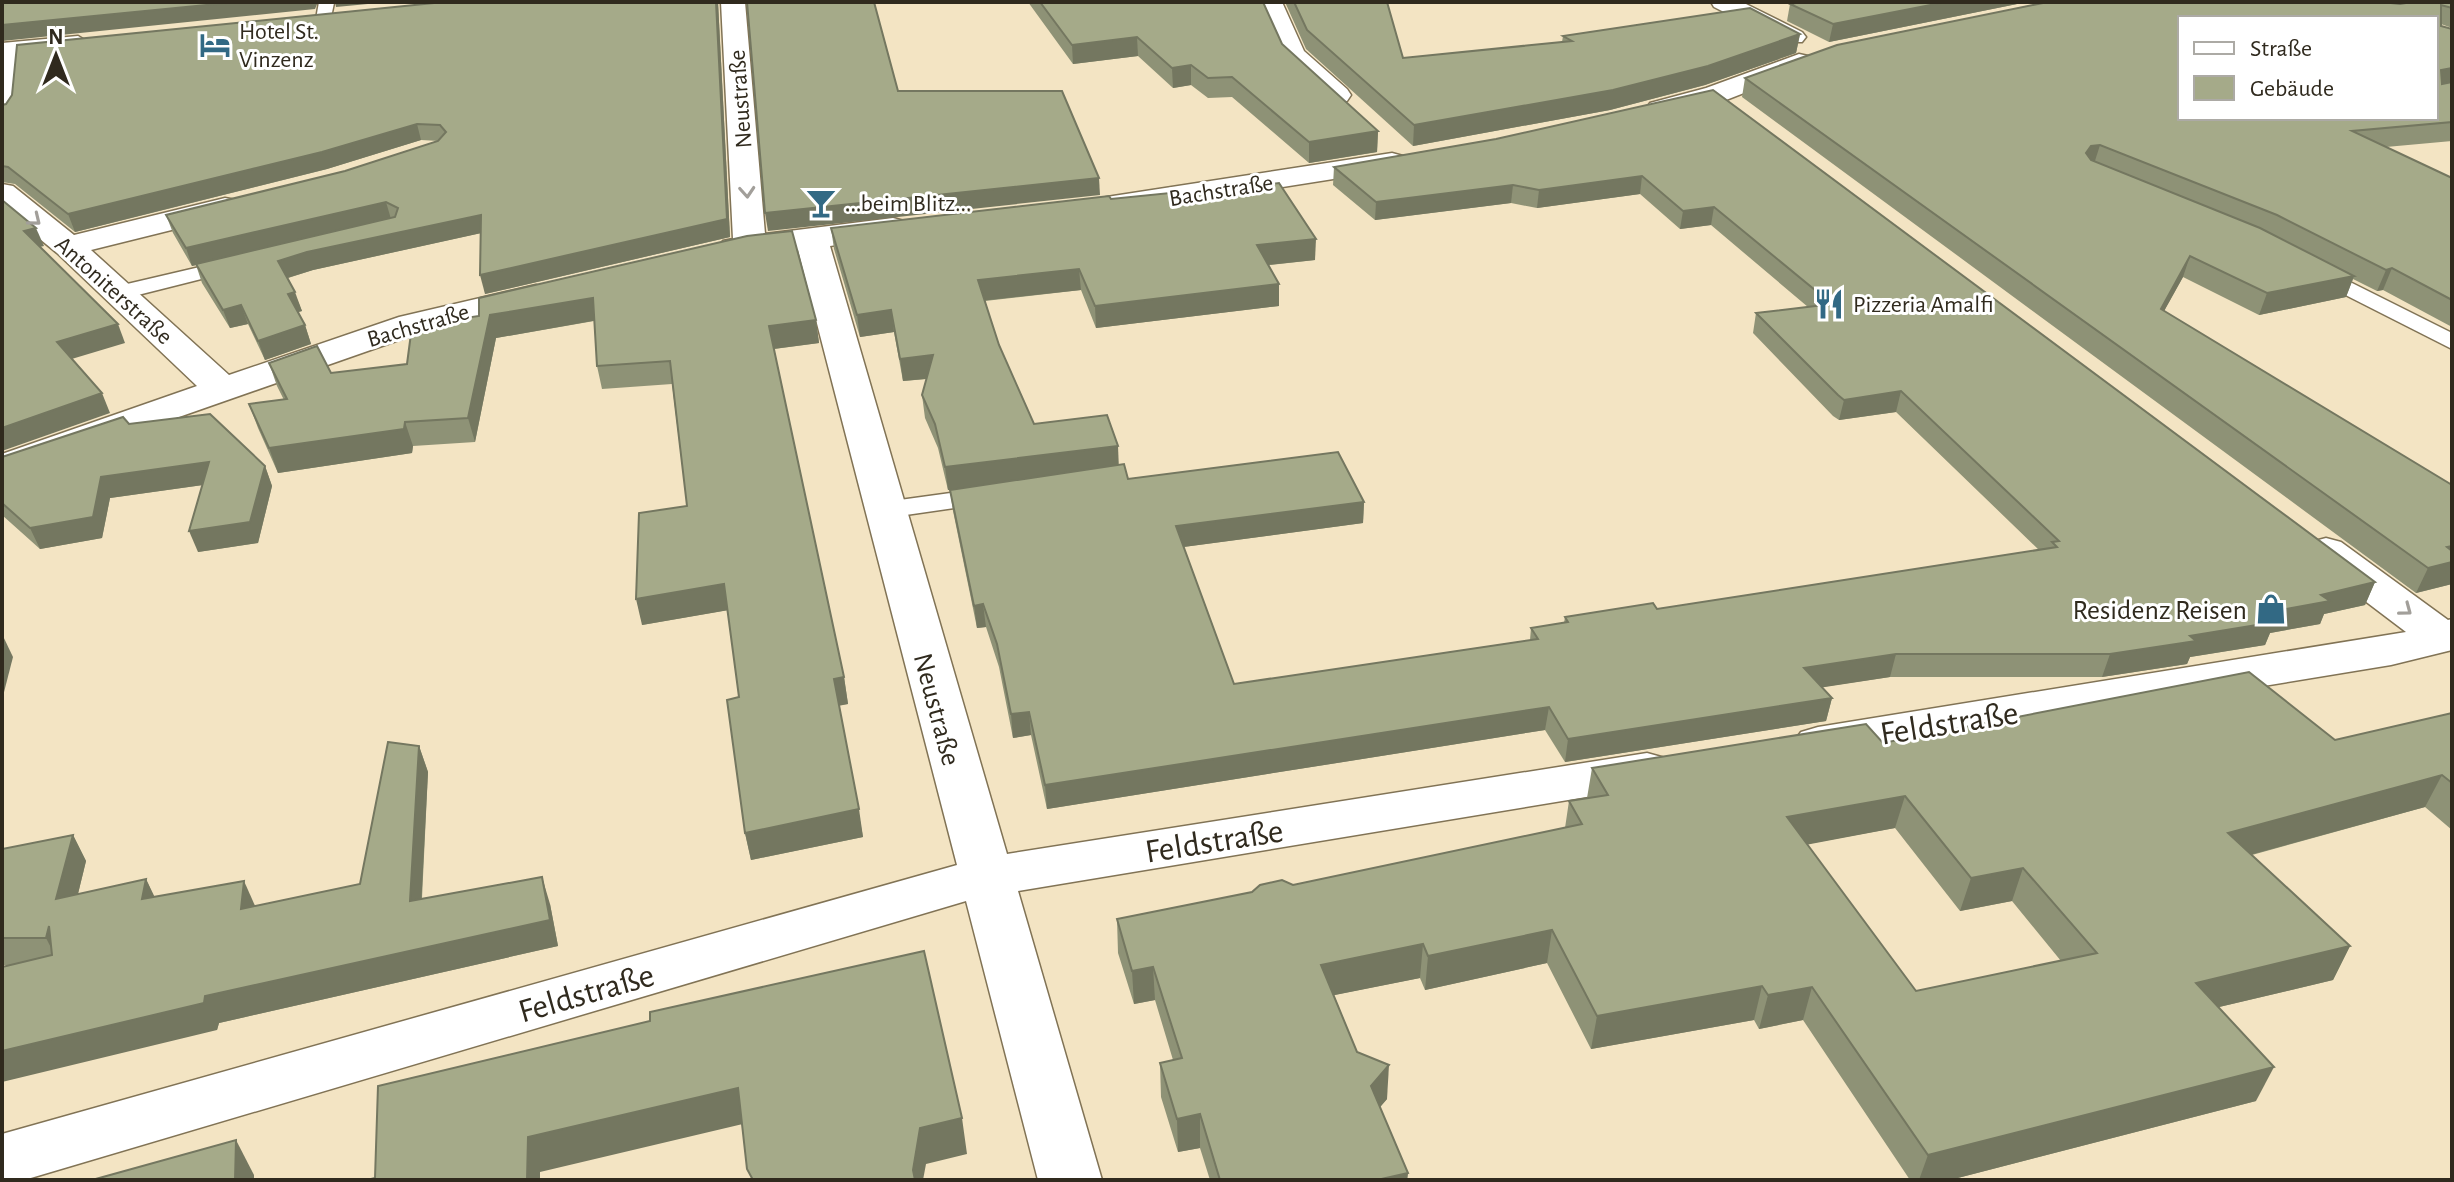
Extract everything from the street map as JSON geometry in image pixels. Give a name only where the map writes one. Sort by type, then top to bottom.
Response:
[{"type":"street","name":"Neustraße","points":[[733,2],[750,245]]},
{"type":"street","points":[[1270,2],[1293,55],[1361,118]]},
{"type":"street","points":[[1626,117],[1716,94],[1826,54],[1723,2]]},
{"type":"street","points":[[292,22],[325,11],[355,16]]},
{"type":"street","points":[[2,111],[5,51],[103,41]]},
{"type":"street","points":[[1716,94],[1754,122]]},
{"type":"street","name":"Bachstraße","points":[[1093,208],[1155,201],[1414,158],[1384,139]]},
{"type":"street","name":"Antoniterstraße","points":[[2,193],[68,246],[223,390]]},
{"type":"street","points":[[68,246],[248,202]]},
{"type":"street","points":[[704,255],[811,236],[920,225]]},
{"type":"street","name":"Neustraße","points":[[811,236],[984,877],[1070,1180]]},
{"type":"street","name":"Bachstraße","points":[[2,467],[411,324],[565,288]]},
{"type":"street","points":[[2303,533],[2448,635]]},
{"type":"street","name":"Feldstraße","points":[[1766,751],[2391,651],[2448,635]]},
{"type":"street","name":"Feldstraße","points":[[2,1160],[984,877],[1688,764]]},
{"type":"lane","points":[[118,293],[255,260]]},
{"type":"lane","points":[[2302,263],[2452,342]]},
{"type":"lane","points":[[885,510],[1007,493]]},
{"type":"building","points":[[2,2],[237,2],[2,25]]},
{"type":"building","points":[[444,2],[716,2],[727,219],[480,275],[481,215],[307,252],[278,261],[295,292],[288,294],[305,325],[258,341],[241,305],[223,310],[196,264],[395,217],[398,208],[386,202],[186,248],[166,215],[345,171],[438,141],[446,132],[440,125],[417,124],[322,152],[68,214],[8,167],[2,166],[2,105],[12,95],[17,45]]},
{"type":"building","points":[[747,2],[874,2],[898,91],[1062,91],[1099,178],[765,213]]},
{"type":"building","points":[[1040,2],[1263,2],[1282,44],[1378,131],[1309,142],[1232,77],[1208,78],[1191,65],[1172,68],[1137,37],[1072,45]]},
{"type":"building","points":[[1294,2],[1387,2],[1403,58],[1572,41],[1563,36],[1750,8],[1800,34],[1708,66],[1613,90],[1414,125],[1307,30]]},
{"type":"building","points":[[1946,2],[1833,24],[1790,4]]},
{"type":"building","points":[[2048,2],[2452,2],[2452,8],[2441,5],[2441,26],[2452,29],[2452,68],[2441,70],[2442,84],[2452,82],[2452,122],[2352,131],[2452,178],[2452,300],[2392,268],[2386,270],[2277,215],[2100,145],[2091,146],[2086,153],[2091,160],[2260,228],[2354,276],[2267,293],[2190,256],[2161,309],[2452,485],[2452,546],[2447,547],[2452,551],[2452,562],[2428,568],[1745,78],[1837,45]]},
{"type":"building","points":[[1713,90],[2375,582],[2321,595],[2330,601],[2264,613],[2275,622],[2190,636],[2196,641],[2110,654],[1896,654],[1804,668],[1832,698],[1568,739],[1549,707],[1045,785],[1029,712],[1011,714],[997,644],[983,604],[974,606],[950,490],[1124,464],[1128,479],[1338,452],[1364,502],[1176,526],[1234,684],[1538,639],[1531,628],[1568,622],[1565,617],[1653,603],[1657,609],[2057,547],[2052,542],[2059,541],[1901,391],[1844,400],[1838,395],[1756,313],[1832,304],[1714,207],[1683,211],[1642,176],[1539,190],[1513,185],[1376,202],[1334,167],[1496,139]]},
{"type":"building","points":[[1279,183],[1316,239],[1257,245],[1279,284],[1095,306],[1079,269],[978,280],[999,345],[1034,424],[1107,415],[1118,446],[945,467],[935,424],[922,395],[933,355],[900,359],[891,310],[857,315],[831,228],[1109,196],[1111,199],[1170,193],[1173,199]]},
{"type":"building","points":[[2,200],[36,228],[24,231],[118,324],[57,342],[102,393],[2,428]]},
{"type":"building","points":[[792,231],[816,320],[769,326],[844,677],[834,679],[859,809],[745,833],[727,700],[739,697],[724,584],[636,599],[639,513],[687,506],[670,361],[597,366],[593,298],[490,315],[468,418],[405,422],[404,429],[269,448],[249,404],[287,399],[269,363],[317,346],[331,373],[407,364],[412,326],[479,316],[479,298],[747,236]]},
{"type":"building","points":[[210,414],[265,466],[250,522],[189,531],[209,462],[101,477],[93,517],[30,528],[2,503],[2,457],[123,417],[129,424]]},
{"type":"building","points":[[2249,672],[2335,740],[2452,713],[2452,783],[2442,775],[2228,833],[2350,946],[2196,983],[2274,1067],[1928,1155],[1812,987],[1768,995],[1762,986],[1597,1016],[1552,930],[1428,956],[1423,944],[1321,965],[1357,1052],[1389,1065],[1371,1086],[1408,1173],[1377,1180],[1220,1180],[1200,1114],[1177,1119],[1160,1063],[1182,1058],[1153,967],[1132,971],[1117,919],[1252,892],[1260,885],[1282,880],[1293,885],[1582,824],[1569,801],[1608,795],[1592,768],[1866,724],[1883,743]],"holes":[[[1905,796],[1971,878],[2023,868],[2097,953],[1916,991],[1787,817]]]},
{"type":"building","points":[[388,742],[419,746],[410,901],[542,877],[550,920],[205,996],[204,1003],[2,1051],[2,967],[52,955],[49,926],[46,938],[2,938],[2,849],[73,835],[56,899],[146,879],[142,899],[244,881],[241,909],[360,884]]},
{"type":"building","points":[[924,951],[962,1118],[920,1128],[913,1170],[915,1180],[753,1180],[747,1169],[738,1088],[528,1137],[527,1180],[367,1180],[375,1178],[378,1086],[650,1021],[650,1012]]},
{"type":"building","points":[[236,1140],[235,1180],[92,1180]]},
{"type":"place","name":"Hotel St. Vinzenz","points":[[215,45]]},
{"type":"place","name":"...beim Blitz...","points":[[821,203]]},
{"type":"place","name":"Pizzeria Amalfi","points":[[1829,304]]},
{"type":"place","name":"Residenz Reisen","points":[[2271,609]]}]
